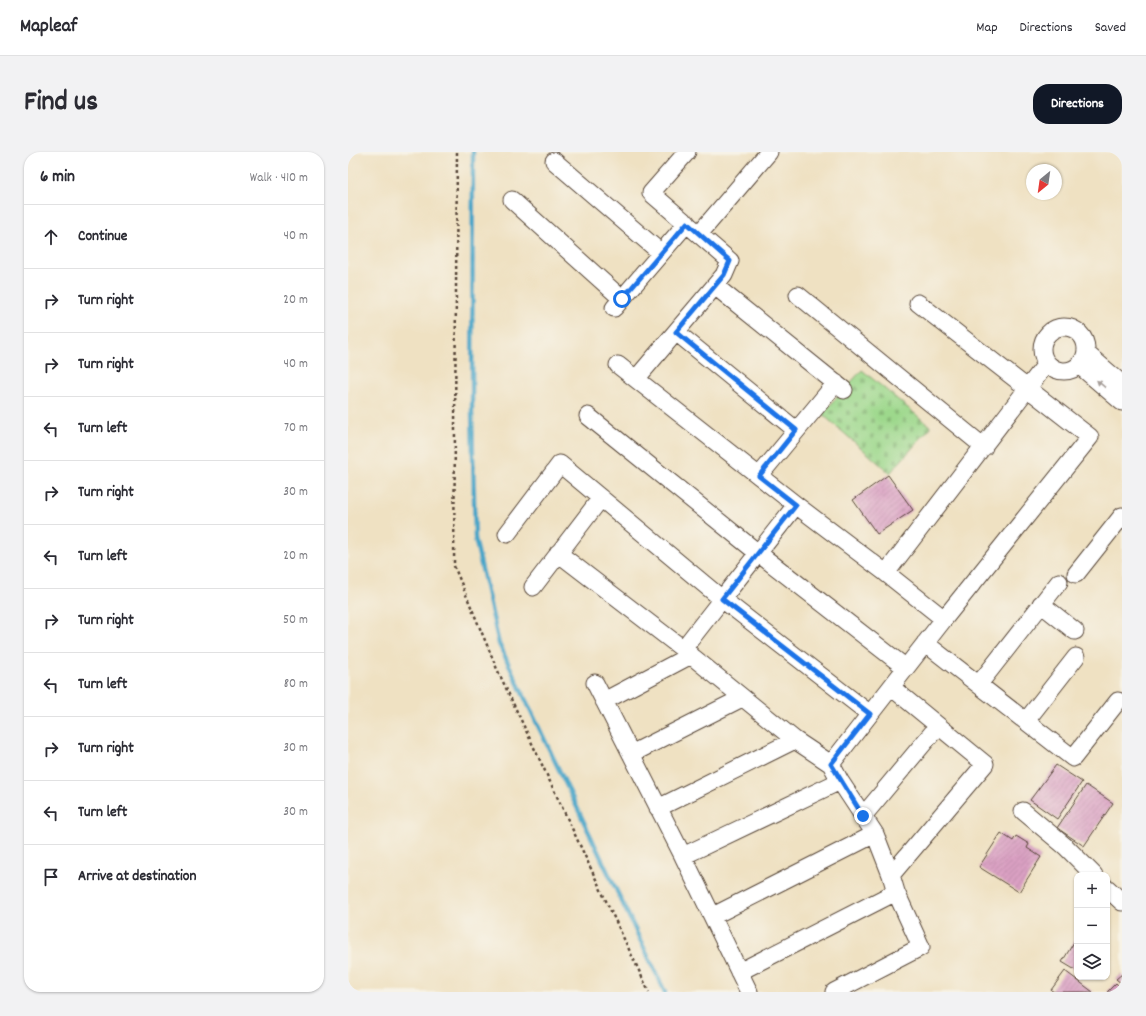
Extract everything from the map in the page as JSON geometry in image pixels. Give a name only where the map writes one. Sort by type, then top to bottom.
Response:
[{"type":"street","points":[[636,379],[724,275],[730,261],[651,193],[687,152]]},
{"type":"street","points":[[512,200],[618,303],[661,253],[693,228],[769,152]]},
{"type":"street","points":[[554,161],[661,253]]},
{"type":"street","points":[[715,286],[840,387],[796,430],[759,476]]},
{"type":"street","points":[[798,295],[984,447]]},
{"type":"street","points":[[831,764],[944,619],[1090,437],[918,303]]},
{"type":"street","points":[[1067,327],[1080,334],[1086,346],[1082,359],[1073,369],[1060,370],[1047,363],[1042,349],[1044,342],[1052,330],[1067,327]]},
{"type":"street","points":[[676,332],[796,430]]},
{"type":"street","points":[[1082,359],[1122,384]]},
{"type":"street","points":[[1082,359],[1122,402]]},
{"type":"street","points":[[886,573],[1028,390],[1047,363]]},
{"type":"street","points":[[618,365],[944,619]]},
{"type":"street","points":[[588,416],[758,553],[906,668]]},
{"type":"street","points":[[507,534],[560,464],[722,599],[870,714]]},
{"type":"street","points":[[534,587],[558,553],[601,498]]},
{"type":"street","points":[[604,701],[687,652],[722,599],[796,505]]},
{"type":"street","points":[[1076,574],[1122,516]]},
{"type":"street","points":[[558,553],[687,652],[795,740],[831,764],[840,781],[875,834],[896,892],[921,947],[840,990]]},
{"type":"street","points":[[979,684],[1059,582]]},
{"type":"street","points":[[1041,604],[1075,631]]},
{"type":"street","points":[[925,643],[1073,758],[1118,701]]},
{"type":"street","points":[[1026,721],[1076,657]]},
{"type":"street","points":[[595,683],[683,856],[749,992]]},
{"type":"street","points":[[891,687],[985,764],[891,875]]},
{"type":"street","points":[[631,754],[742,698]]},
{"type":"street","points":[[863,816],[938,726]]},
{"type":"street","points":[[658,808],[795,740]]},
{"type":"street","points":[[683,856],[840,781]]},
{"type":"street","points":[[1023,811],[1066,847],[1091,872]]},
{"type":"street","points":[[712,916],[875,834]]},
{"type":"street","points":[[1110,891],[1122,902]]},
{"type":"street","points":[[739,972],[896,892]]},
{"type":"path","points":[[457,152],[454,566],[497,669],[649,992]]},
{"type":"green space","points":[[862,370],[931,427],[890,473],[822,414]]},
{"type":"building","points":[[888,475],[913,510],[877,534],[853,500]]},
{"type":"building","points":[[1056,765],[1082,782],[1057,819],[1030,800]]},
{"type":"building","points":[[1086,785],[1113,803],[1084,846],[1057,828]]},
{"type":"building","points":[[1001,833],[1013,841],[1016,836],[1029,844],[1027,848],[1041,857],[1019,892],[979,867]]},
{"type":"building","points":[[1074,942],[1074,969],[1062,962]]},
{"type":"building","points":[[1065,971],[1074,978],[1074,980],[1077,980],[1093,992],[1054,992],[1051,990]]},
{"type":"building","points":[[1122,974],[1122,984],[1116,979]]},
{"type":"building","points":[[1116,983],[1122,989],[1122,992],[1107,992]]},
{"type":"waterway","points":[[473,152],[472,413],[475,538],[499,644],[665,992]]},
{"type":"route","points":[[622,299],[687,223],[730,261],[724,275],[676,332],[796,430],[759,476],[796,505],[722,599],[870,714],[831,764],[840,781],[863,816]]}]
